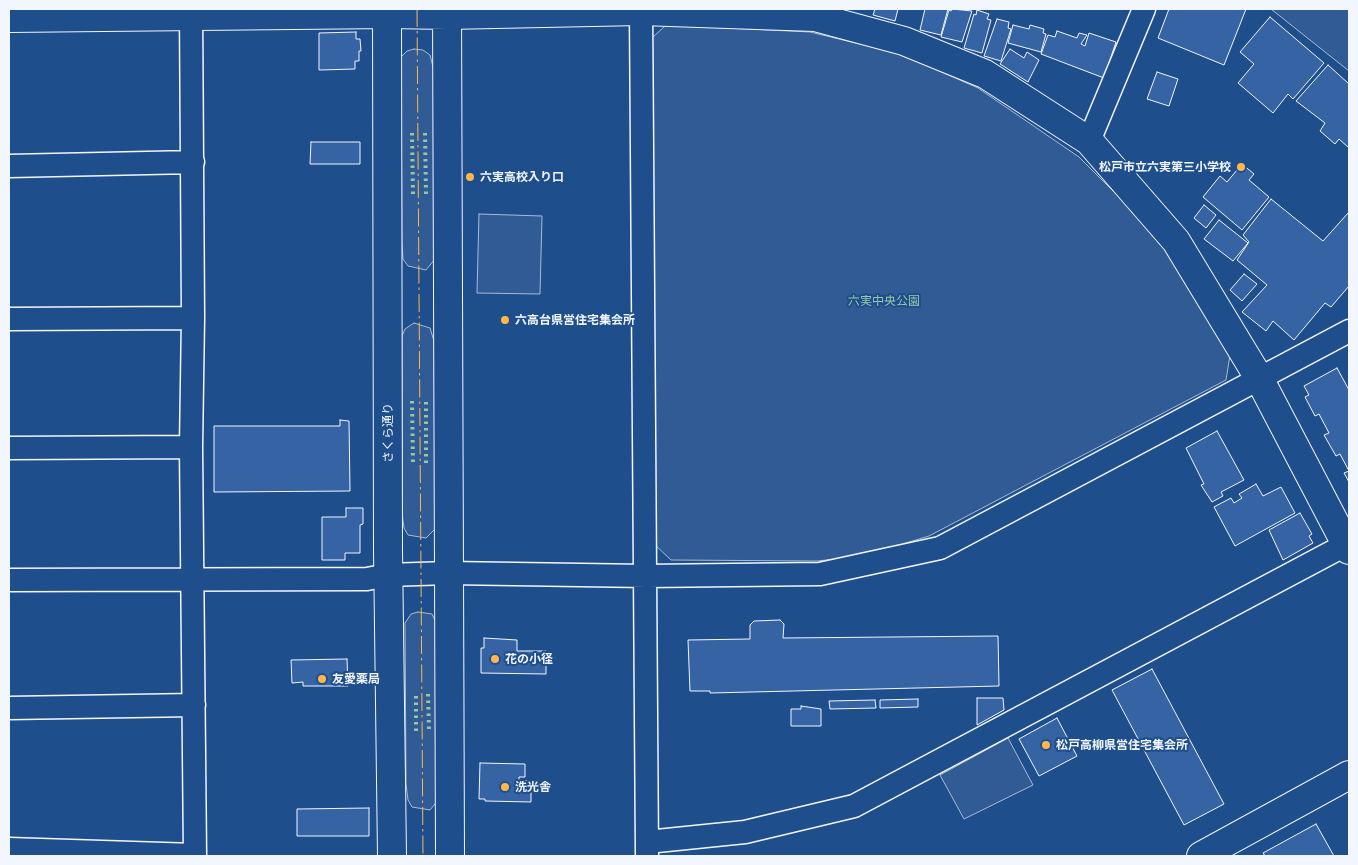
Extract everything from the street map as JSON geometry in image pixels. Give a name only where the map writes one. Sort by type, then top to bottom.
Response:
[{"type":"street","points":[[1089,142],[1144,9]]},
{"type":"street","points":[[9,18],[191,12],[641,10],[815,17],[904,41],[985,74],[1089,142],[1176,241],[1259,378],[1348,546],[854,806],[745,832],[647,849],[641,10]]},
{"type":"street","name":"さくら通り","points":[[388,11],[388,575],[392,856]]},
{"type":"street","points":[[9,849],[195,856],[191,447],[193,162],[191,12]]},
{"type":"street","points":[[447,12],[450,856]]},
{"type":"street","points":[[9,166],[193,162]]},
{"type":"street","points":[[9,319],[193,318]]},
{"type":"street","points":[[9,580],[367,578],[388,575],[448,574],[646,576],[820,574],[940,548],[1349,331]]},
{"type":"street","points":[[9,448],[191,447]]},
{"type":"street","points":[[9,708],[194,705]]},
{"type":"street","points":[[1201,856],[1349,775]]},
{"type":"shaded area","points":[[1271,9],[1349,9],[1349,71]]},
{"type":"shaded area","name":"六実中央公園","points":[[666,25],[810,32],[901,54],[978,88],[1079,157],[1141,219],[1182,271],[1230,355],[1226,380],[929,536],[863,556],[817,561],[671,560],[654,544],[652,38]]},
{"type":"shaded area","points":[[414,49],[423,50],[430,55],[434,71],[435,259],[426,270],[408,266],[403,259],[402,244],[401,57],[407,51]]},
{"type":"shaded area","points":[[479,214],[542,216],[540,294],[477,293]]},
{"type":"shaded area","points":[[414,323],[430,328],[434,341],[436,528],[426,538],[408,535],[404,528],[402,513],[402,336],[405,329]]},
{"type":"shaded area","points":[[418,612],[432,614],[437,625],[439,799],[430,810],[412,807],[408,800],[406,784],[405,623],[411,614]]},
{"type":"shaded area","points":[[1008,738],[1033,785],[964,819],[940,775]]},
{"type":"building","points":[[875,9],[898,9],[895,21],[873,15]]},
{"type":"building","points":[[925,9],[948,9],[941,35],[920,30]]},
{"type":"building","points":[[952,9],[972,11],[962,42],[941,37],[949,10],[951,11]]},
{"type":"building","points":[[1169,9],[1246,9],[1224,65],[1158,38]]},
{"type":"building","points":[[977,10],[989,14],[987,19],[991,20],[982,53],[964,48],[974,14],[976,15]]},
{"type":"building","points":[[1270,17],[1324,63],[1293,99],[1288,94],[1273,113],[1238,83],[1254,64],[1240,52]]},
{"type":"building","points":[[997,19],[1009,22],[1008,28],[1011,29],[1001,61],[984,56]]},
{"type":"building","points":[[1013,25],[1029,29],[1030,25],[1044,29],[1043,33],[1046,34],[1041,52],[1008,43]]},
{"type":"building","points":[[1057,31],[1077,38],[1079,33],[1087,35],[1081,44],[1085,46],[1089,33],[1116,42],[1104,78],[1041,54],[1048,35],[1055,37]]},
{"type":"building","points":[[356,32],[356,39],[360,39],[361,51],[359,51],[359,61],[355,61],[355,69],[319,70],[319,33]]},
{"type":"building","points":[[1010,49],[1024,58],[1027,52],[1039,60],[1028,82],[1000,64]]},
{"type":"building","points":[[1328,65],[1349,84],[1349,148],[1339,139],[1335,144],[1320,131],[1325,123],[1296,101]]},
{"type":"building","points":[[1157,72],[1178,79],[1169,106],[1147,99]]},
{"type":"building","points":[[311,142],[360,142],[360,164],[310,164]]},
{"type":"building","points":[[1242,164],[1254,174],[1249,180],[1269,197],[1242,230],[1203,197],[1220,176],[1227,182]]},
{"type":"building","points":[[1271,199],[1323,241],[1349,212],[1349,286],[1331,307],[1325,303],[1294,340],[1273,321],[1266,331],[1242,312],[1267,285],[1237,260],[1249,242],[1243,235]]},
{"type":"building","points":[[1204,205],[1216,215],[1206,228],[1194,218]]},
{"type":"building","points":[[1219,220],[1248,243],[1233,261],[1204,239]]},
{"type":"building","points":[[1244,274],[1257,284],[1242,301],[1230,290]]},
{"type":"building","points":[[1337,368],[1349,390],[1349,471],[1340,454],[1336,456],[1324,435],[1329,433],[1319,414],[1315,416],[1305,397],[1309,395],[1304,386]]},
{"type":"building","points":[[340,420],[349,421],[350,491],[214,492],[214,426],[340,426]]},
{"type":"building","points":[[1217,431],[1244,480],[1221,492],[1223,496],[1212,502],[1201,485],[1204,484],[1186,448]]},
{"type":"building","points":[[1349,471],[1349,482],[1344,473]]},
{"type":"building","points":[[1256,484],[1263,496],[1281,487],[1295,513],[1235,546],[1214,507],[1231,498],[1234,503],[1242,498],[1239,494]]},
{"type":"building","points":[[346,508],[363,508],[363,524],[360,525],[360,553],[345,553],[345,560],[322,560],[322,517],[346,517]]},
{"type":"building","points":[[1300,513],[1312,534],[1309,536],[1313,543],[1283,560],[1269,530]]},
{"type":"building","points":[[780,620],[784,624],[783,638],[998,636],[999,686],[710,693],[710,691],[690,691],[688,640],[750,639],[750,625],[754,621]]},
{"type":"building","points":[[484,638],[517,640],[517,651],[546,651],[546,674],[481,673],[481,648],[484,648]]},
{"type":"building","points":[[347,659],[348,686],[303,686],[303,682],[292,683],[291,660]]},
{"type":"building","points":[[1152,669],[1224,804],[1184,825],[1112,690]]},
{"type":"building","points":[[977,698],[1003,698],[1004,710],[977,725]]},
{"type":"building","points":[[918,699],[918,707],[880,708],[880,700]]},
{"type":"building","points":[[875,700],[876,708],[830,709],[829,701]]},
{"type":"building","points":[[801,706],[821,709],[821,726],[791,726],[791,709],[801,709]]},
{"type":"building","points":[[1057,718],[1077,756],[1039,776],[1019,739]]},
{"type":"building","points":[[480,763],[525,764],[525,777],[519,777],[519,781],[531,781],[531,802],[485,801],[485,799],[479,799]]},
{"type":"building","points":[[369,808],[369,836],[297,836],[297,809]]},
{"type":"building","points":[[1316,824],[1334,856],[1265,856],[1263,853]]},
{"type":"hedge","points":[[412,133],[413,194]]},
{"type":"hedge","points":[[425,133],[426,194]]},
{"type":"hedge","points":[[412,401],[413,463]]},
{"type":"hedge","points":[[426,402],[426,464]]},
{"type":"hedge","points":[[416,692],[416,731]]},
{"type":"hedge","points":[[428,694],[429,731]]},
{"type":"power","points":[[417,9],[423,856]]},
{"type":"place","name":"松戸市立六実第三小学校","points":[[1241,167]]},
{"type":"place","name":"六実高校入り口","points":[[470,177]]},
{"type":"place","name":"六高台県営住宅集会所","points":[[505,320]]},
{"type":"place","name":"花の小径","points":[[495,659]]},
{"type":"place","name":"友愛薬局","points":[[322,679]]},
{"type":"place","name":"松戸高柳県営住宅集会所","points":[[1046,745]]},
{"type":"place","name":"洗光舎","points":[[505,787]]}]
